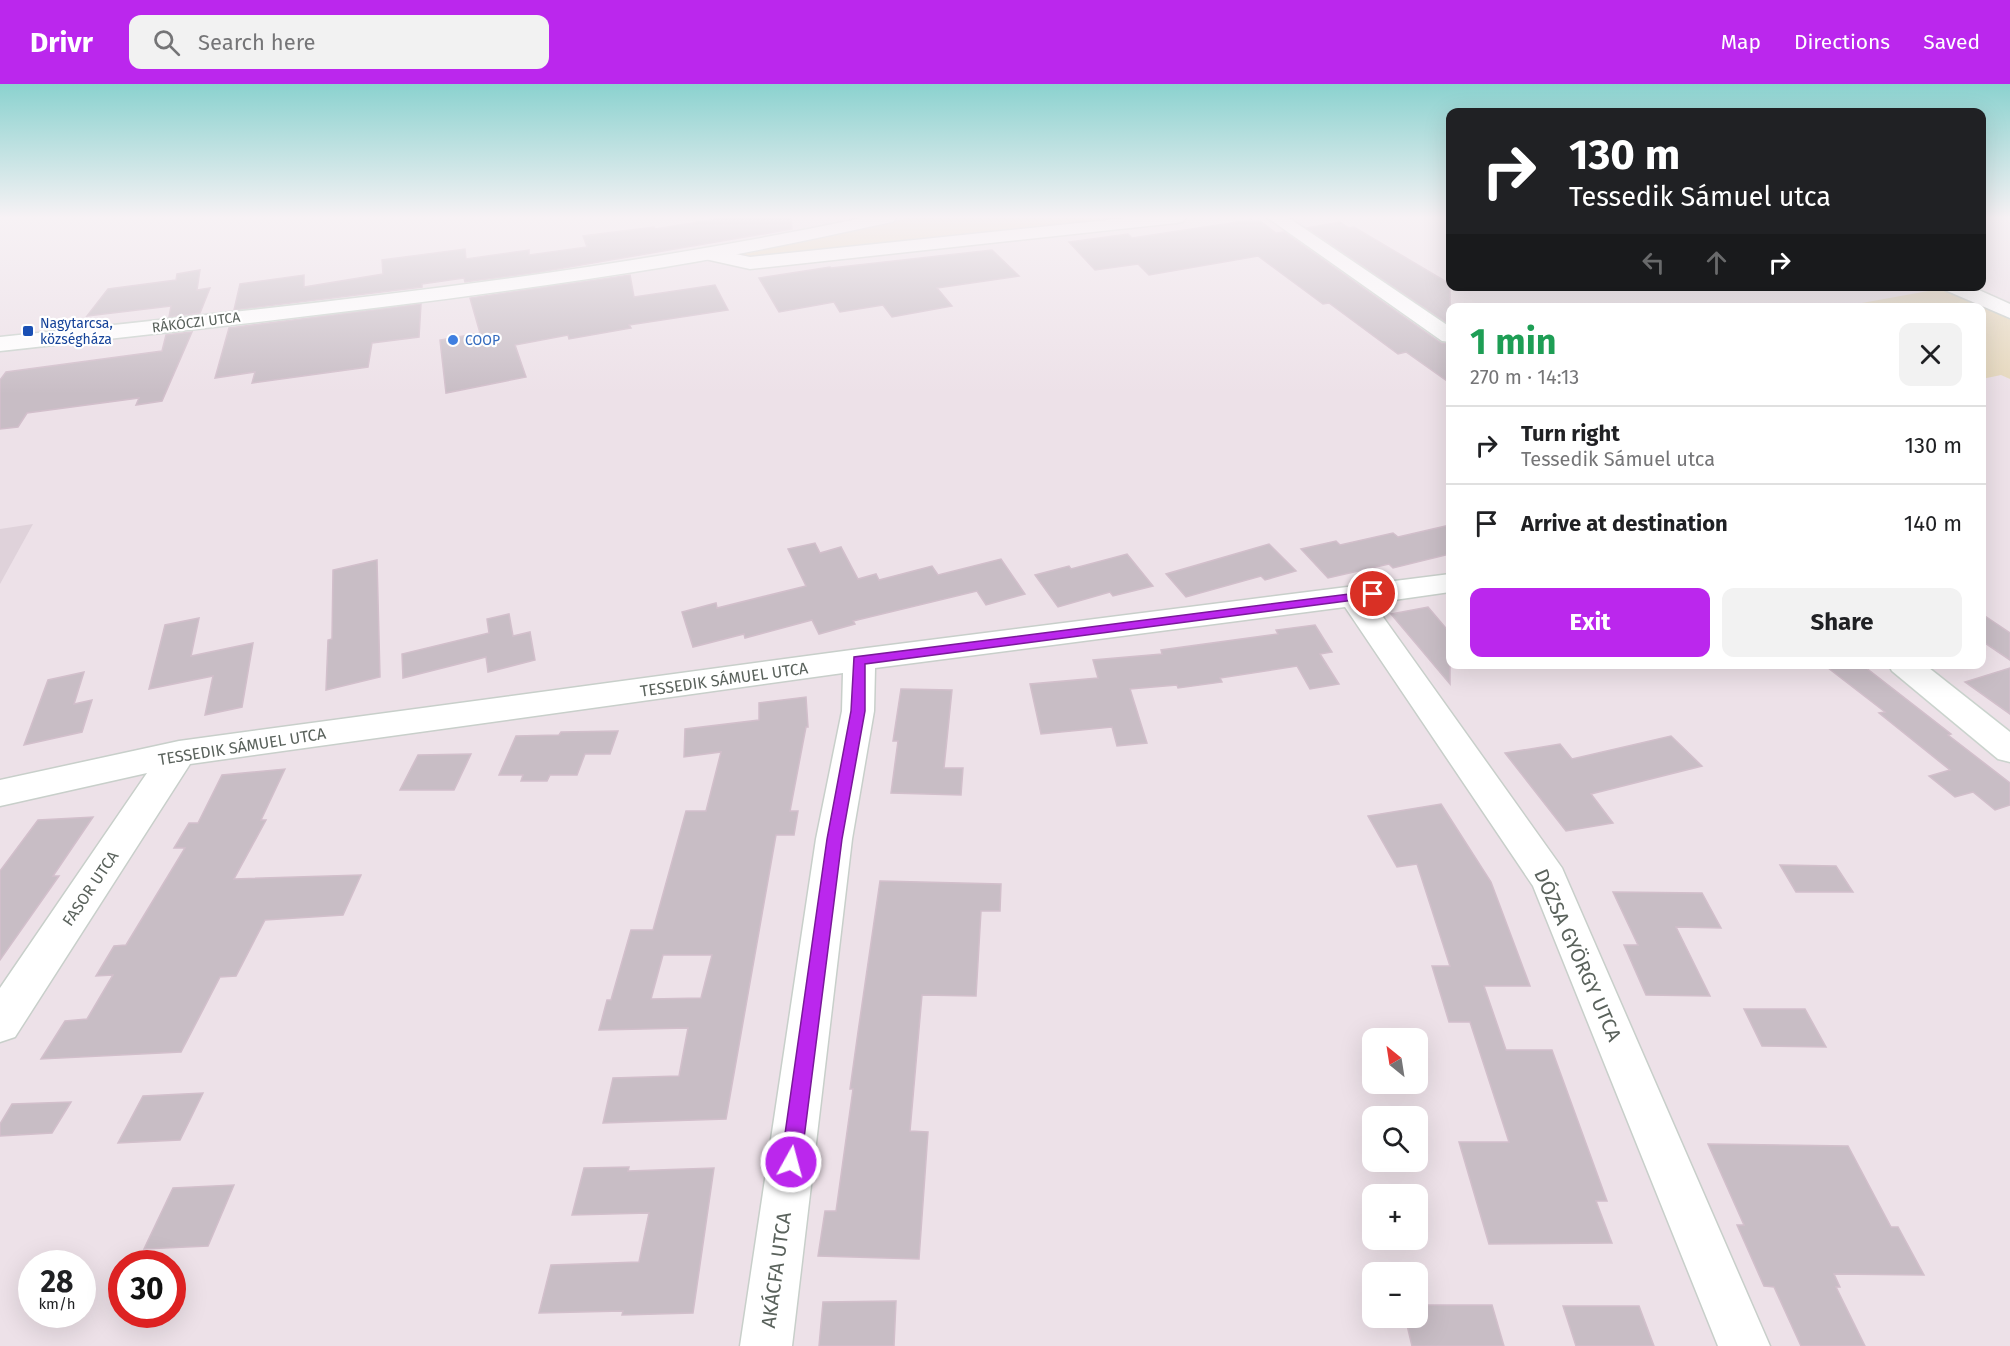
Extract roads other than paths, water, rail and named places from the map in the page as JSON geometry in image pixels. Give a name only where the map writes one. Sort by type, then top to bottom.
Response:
[{"type":"street","name":"RÁKÓCZI UTCA","points":[[0,344],[487,288],[563,277]]},
{"type":"street","points":[[1363,277],[1446,333]]},
{"type":"street","points":[[1963,291],[2010,312]]},
{"type":"street","name":"TESSEDIK SÁMUEL UTCA","points":[[0,793],[179,753],[859,660],[1446,584]]},
{"type":"street","name":"DÓZSA GYÖRGY UTCA","points":[[1353,597],[1549,879],[1744,1346]]},
{"type":"street","name":"AKÁCFA UTCA","points":[[766,1346],[834,839],[858,711],[859,660]]},
{"type":"street","points":[[1909,669],[2010,750]]},
{"type":"street","name":"FASOR UTCA","points":[[0,1023],[179,753]]},
{"type":"place","name":"Nagytarcsa, községháza","points":[[28,331]]},
{"type":"place","name":"COOP","points":[[453,340]]}]
